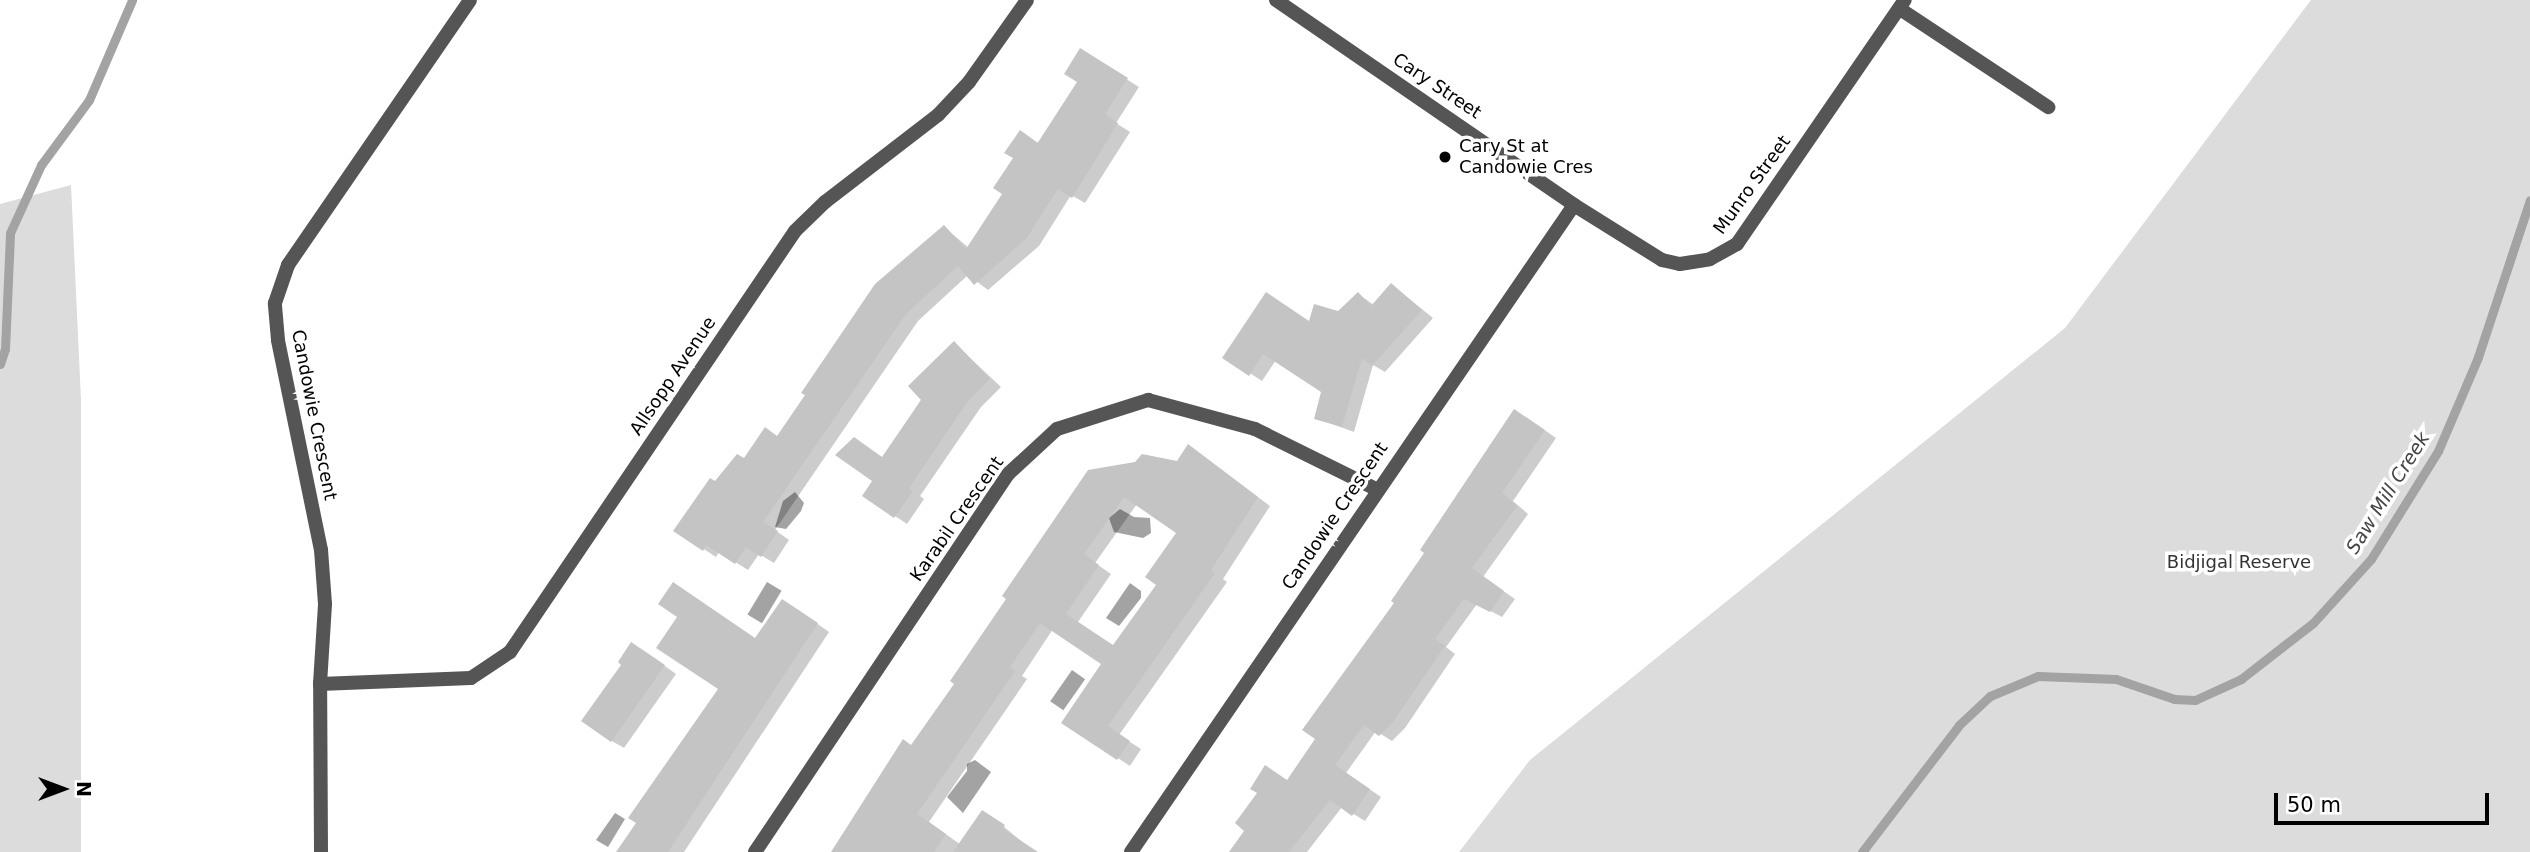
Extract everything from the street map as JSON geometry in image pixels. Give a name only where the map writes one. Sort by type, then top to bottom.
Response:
[{"type":"street","name":"Candowie Crescent","points":[[321,852],[320,684],[325,604],[321,550],[278,340],[275,303],[288,265],[470,0]]},
{"type":"street","name":"Allsopp Avenue","points":[[320,684],[471,678],[510,652],[795,231],[825,202],[938,115],[969,82],[1027,0]]},
{"type":"street","name":"Cary Street","points":[[1276,0],[1574,205]]},
{"type":"street","name":"Munro Street","points":[[1574,205],[1662,260],[1697,264],[1722,254],[1737,244],[1903,4]]},
{"type":"street","points":[[1903,4],[2048,107]]},
{"type":"street","name":"Candowie Crescent","points":[[1131,852],[1376,489],[1574,205]]},
{"type":"street","name":"Karabil Crescent","points":[[755,852],[1008,474],[1057,429],[1148,400],[1255,429],[1376,489]]},
{"type":"green space","name":"Bidjigal Reserve","points":[[2311,0],[2530,0],[2530,852],[1459,852],[1530,760],[2065,328]]},
{"type":"green space","points":[[71,185],[81,400],[81,852],[0,852],[0,204]]},
{"type":"shaded area","points":[[795,492],[804,503],[801,511],[786,529],[775,527],[783,501]]},
{"type":"shaded area","points":[[1120,509],[1134,517],[1150,518],[1151,533],[1143,538],[1114,532],[1109,518]]},
{"type":"shaded area","points":[[767,582],[782,591],[762,623],[747,615]]},
{"type":"shaded area","points":[[1130,583],[1141,591],[1141,598],[1119,626],[1106,618]]},
{"type":"shaded area","points":[[1072,670],[1085,679],[1063,710],[1050,701]]},
{"type":"shaded area","points":[[975,760],[991,772],[963,813],[947,797],[967,771],[967,764]]},
{"type":"shaded area","points":[[615,813],[625,819],[608,847],[596,840]]},
{"type":"building","points":[[1080,48],[1128,78],[1105,114],[1118,123],[1072,198],[1058,189],[1026,239],[974,285],[958,266],[906,314],[763,522],[778,531],[761,557],[746,547],[735,564],[706,545],[703,551],[673,531],[710,478],[715,481],[737,454],[744,458],[765,427],[777,436],[805,395],[801,393],[875,284],[944,225],[966,249],[1002,194],[993,188],[1013,158],[1004,153],[1020,130],[1038,143],[1077,82],[1064,74]]},
{"type":"building","points":[[1391,283],[1422,310],[1372,366],[1362,358],[1342,427],[1314,419],[1321,392],[1263,354],[1249,376],[1222,358],[1266,292],[1309,321],[1314,304],[1338,311],[1358,292],[1371,306]]},
{"type":"building","points":[[954,341],[990,379],[968,401],[909,488],[913,491],[894,518],[862,496],[872,481],[835,455],[854,437],[882,457],[921,400],[908,386]]},
{"type":"building","points":[[1514,409],[1545,430],[1502,493],[1517,506],[1472,568],[1504,591],[1490,612],[1464,599],[1435,639],[1445,646],[1393,722],[1379,736],[1364,725],[1335,765],[1370,789],[1352,816],[1330,800],[1289,852],[1229,852],[1244,831],[1235,823],[1257,793],[1250,789],[1265,765],[1287,780],[1315,739],[1302,730],[1394,603],[1391,601],[1424,553],[1420,550]]},
{"type":"building","points":[[1188,444],[1258,497],[1211,570],[1215,573],[1108,726],[1130,741],[1117,760],[1061,723],[1101,664],[1040,623],[1010,667],[1015,671],[917,814],[946,834],[934,852],[831,852],[903,739],[911,745],[954,684],[950,681],[1006,599],[1002,596],[1088,470],[1135,462],[1142,454],[1177,461]],"holes":[[[1124,497],[1176,533],[1145,577],[1156,585],[1113,645],[1066,614],[1099,565],[1084,554]]]},
{"type":"building","points":[[673,582],[755,638],[782,599],[818,623],[668,852],[616,852],[636,823],[628,818],[718,689],[656,648],[677,617],[658,604]]},
{"type":"building","points":[[631,642],[665,665],[611,742],[581,721],[621,665],[618,662]]},
{"type":"building","points":[[982,810],[1005,825],[1003,829],[1038,852],[953,852]]},
{"type":"waterway","points":[[0,364],[5,349],[10,233],[41,165],[89,100],[132,0]]},
{"type":"waterway","name":"Saw Mill Creek","points":[[1862,852],[1959,725],[1990,696],[2038,676],[2116,679],[2174,699],[2195,700],[2241,679],[2313,623],[2371,559],[2438,451],[2478,357],[2530,200]]},
{"type":"place","name":"Cary St at Candowie Cres","points":[[1445,157]]}]
